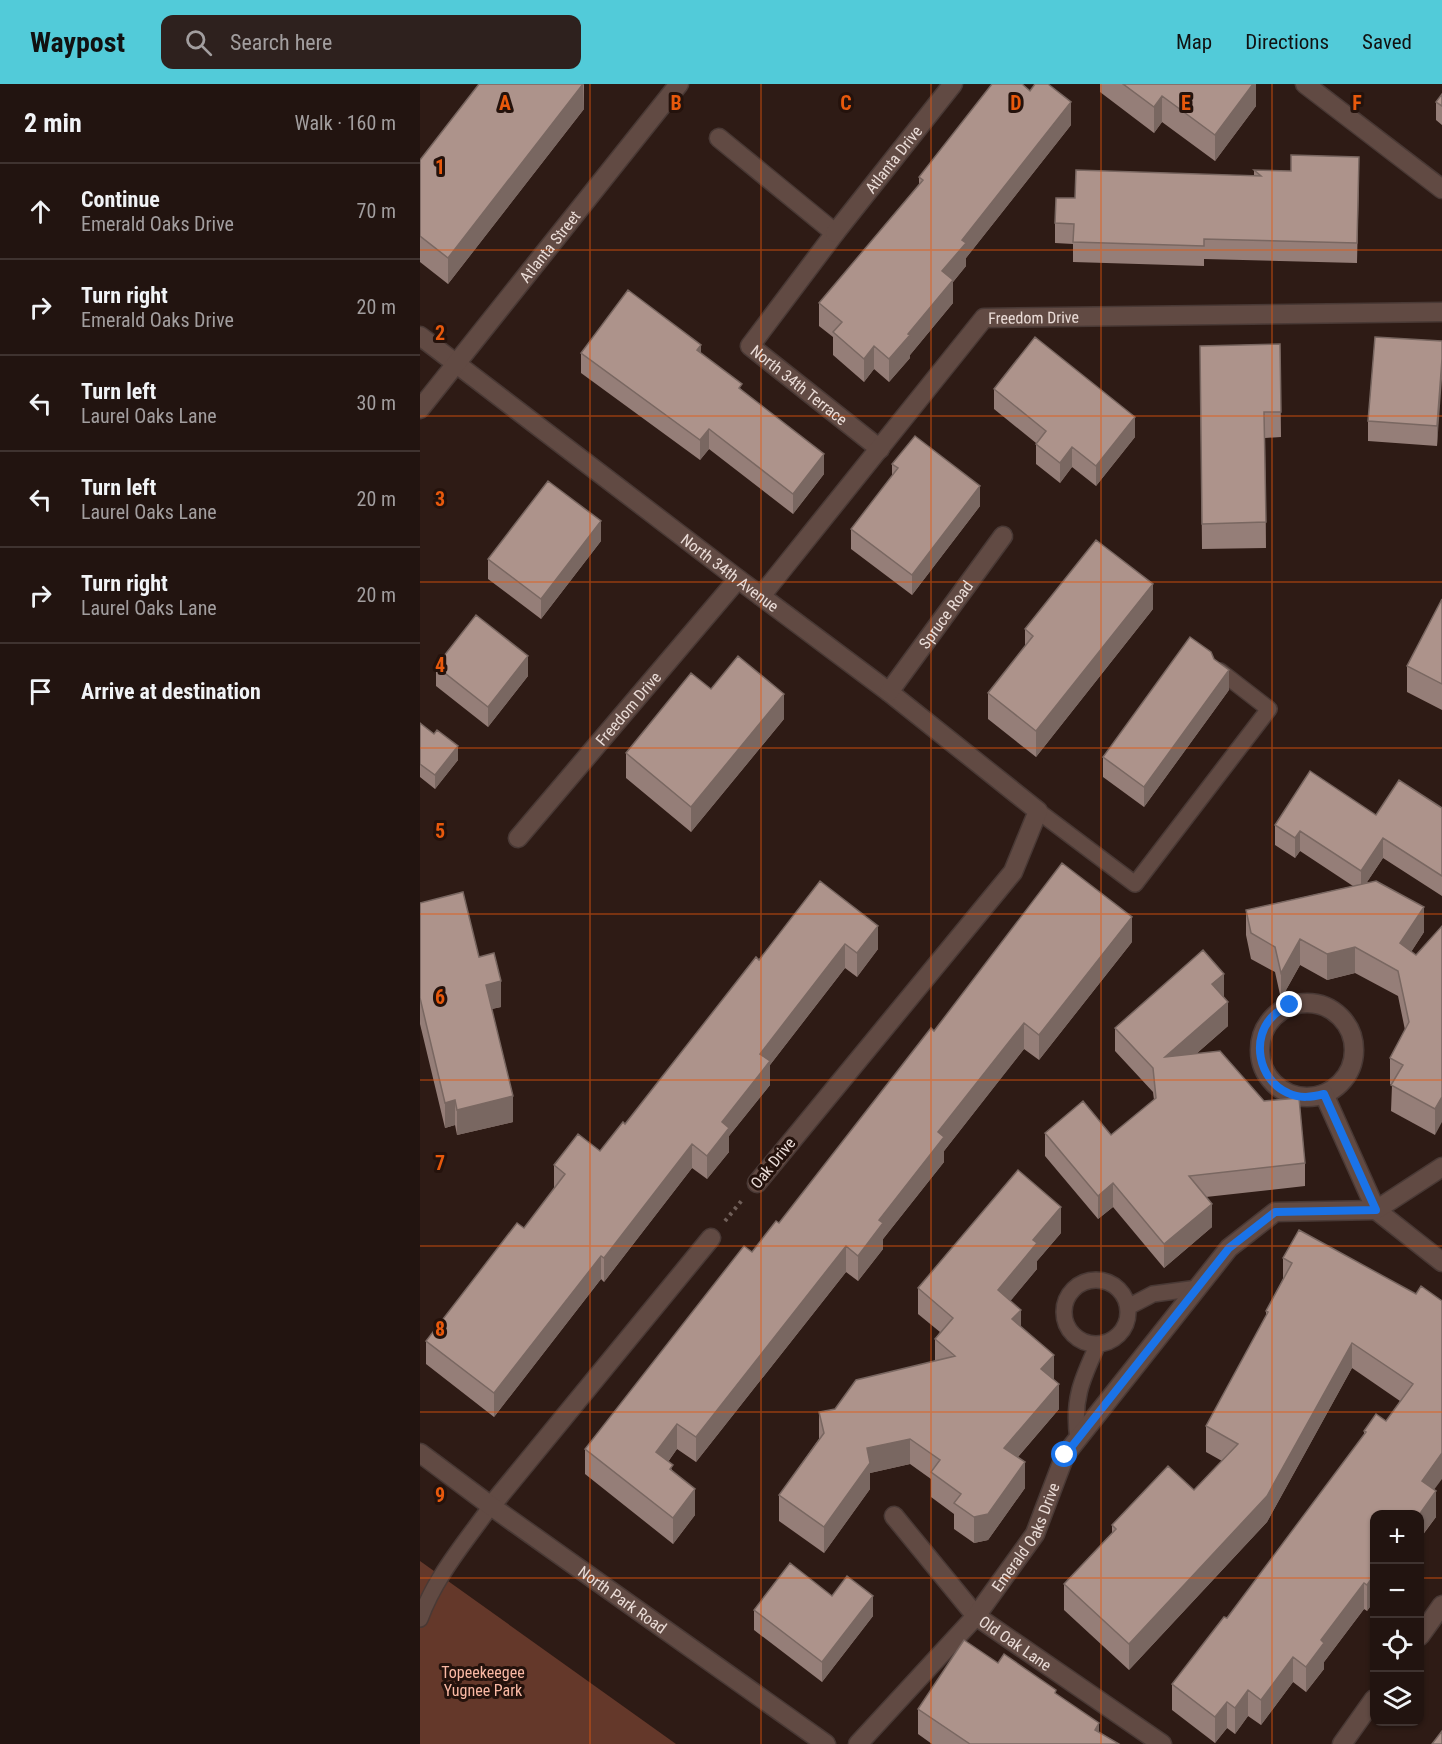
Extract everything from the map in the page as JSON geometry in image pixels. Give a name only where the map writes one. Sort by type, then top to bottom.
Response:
[{"type":"street","name":"Atlanta Street","points":[[420,409],[679,84]]},
{"type":"street","name":"Atlanta Drive","points":[[835,233],[953,84]]},
{"type":"street","points":[[1305,84],[1442,189]]},
{"type":"street","points":[[719,138],[835,233]]},
{"type":"street","name":"North 34th Terrace","points":[[835,233],[750,346],[880,448]]},
{"type":"street","name":"Freedom Drive","points":[[761,596],[984,318],[1442,312]]},
{"type":"street","name":"North 34th Avenue","points":[[420,336],[889,692],[1038,811]]},
{"type":"street","name":"Spruce Road","points":[[889,692],[1003,536]]},
{"type":"street","name":"Freedom Drive","points":[[518,838],[738,579]]},
{"type":"street","name":"Oak Drive","points":[[757,1183],[1013,872],[1038,811]]},
{"type":"street","points":[[1308,1002],[1326,1006],[1342,1017],[1352,1032],[1355,1050],[1351,1069],[1340,1084],[1324,1094],[1306,1098],[1288,1094],[1272,1083],[1262,1067],[1259,1049],[1263,1030],[1274,1015],[1290,1005],[1308,1002]]},
{"type":"street","points":[[1324,1094],[1376,1210],[1442,1263]]},
{"type":"street","points":[[1376,1210],[1442,1167]]},
{"type":"street","name":"Emerald Oaks Drive","points":[[858,1744],[976,1616],[1035,1533],[1065,1455],[1229,1248],[1275,1212],[1376,1210]]},
{"type":"street","points":[[491,1506],[711,1238]]},
{"type":"street","name":"North Park Road","points":[[420,1453],[826,1744]]},
{"type":"street","name":"Old Oak Lane","points":[[894,1516],[976,1616],[1161,1744]]},
{"type":"street","points":[[1424,1629],[1442,1605]]},
{"type":"street","points":[[1342,1744],[1370,1705]]},
{"type":"lane","points":[[1038,811],[1135,885],[1269,709],[1220,671]]},
{"type":"lane","points":[[1100,1279],[1119,1288],[1128,1307],[1125,1327],[1118,1336],[1108,1342],[1086,1343],[1069,1330],[1064,1320],[1063,1309],[1066,1298],[1080,1283],[1090,1280],[1100,1279]]},
{"type":"lane","points":[[1128,1307],[1153,1294],[1198,1287]]},
{"type":"lane","points":[[1078,1439],[1075,1418],[1080,1383],[1098,1344]]},
{"type":"lane","points":[[420,1619],[425,1605],[453,1559],[491,1506]]},
{"type":"path","name":"Oak Drive","points":[[711,1238],[757,1183]]},
{"type":"green space","name":"Topeekeegee Yugnee Park","points":[[420,1561],[676,1744],[420,1744]]},
{"type":"building","points":[[479,84],[583,84],[448,258],[420,236],[420,160]]},
{"type":"building","points":[[992,84],[1022,84],[1030,91],[1035,84],[1048,84],[1071,102],[962,240],[966,243],[942,271],[953,280],[908,334],[910,335],[889,359],[874,346],[864,359],[833,332],[842,322],[819,303],[923,180],[919,177]]},
{"type":"building","points":[[1123,84],[1253,84],[1215,135],[1162,96],[1154,107]]},
{"type":"building","points":[[1442,94],[1442,106],[1436,102]]},
{"type":"building","points":[[1291,155],[1359,157],[1357,243],[1204,239],[1204,246],[1073,242],[1074,224],[1055,223],[1056,198],[1075,198],[1076,170],[1261,176],[1254,170],[1291,171]]},
{"type":"building","points":[[628,290],[701,345],[697,350],[742,384],[739,388],[824,454],[793,494],[709,429],[700,440],[581,353]]},
{"type":"building","points":[[1035,337],[1135,417],[1096,466],[1072,447],[1060,463],[1036,444],[1046,431],[994,389]]},
{"type":"building","points":[[1375,337],[1442,341],[1437,426],[1368,421]]},
{"type":"building","points":[[1280,344],[1281,412],[1264,412],[1266,522],[1202,524],[1200,346]]},
{"type":"building","points":[[915,436],[980,486],[912,575],[851,529],[898,468],[892,464]]},
{"type":"building","points":[[548,481],[601,521],[541,599],[488,559]]},
{"type":"building","points":[[1096,540],[1153,584],[1036,731],[988,693],[1033,636],[1025,629]]},
{"type":"building","points":[[1442,599],[1442,684],[1407,666]]},
{"type":"building","points":[[476,615],[528,656],[488,707],[436,666]]},
{"type":"building","points":[[1190,637],[1211,652],[1214,659],[1229,670],[1144,787],[1103,757]]},
{"type":"building","points":[[738,656],[784,694],[691,807],[626,753],[691,673],[711,689]]},
{"type":"building","points":[[420,723],[434,734],[437,730],[458,746],[435,775],[420,764]]},
{"type":"building","points":[[1310,771],[1376,815],[1399,780],[1442,808],[1442,876],[1383,838],[1361,871],[1300,831],[1295,838],[1275,825]]},
{"type":"building","points":[[1062,863],[1132,917],[1039,1035],[1024,1023],[938,1132],[944,1137],[879,1220],[883,1223],[858,1256],[846,1246],[696,1437],[677,1424],[656,1452],[673,1465],[670,1469],[695,1489],[673,1518],[585,1449],[744,1246],[752,1252],[776,1221],[779,1223],[931,1028],[934,1031]]},
{"type":"building","points":[[820,881],[878,926],[857,953],[845,944],[760,1054],[770,1061],[722,1122],[729,1128],[707,1156],[692,1144],[604,1258],[601,1256],[494,1393],[426,1341],[517,1223],[524,1228],[565,1174],[554,1165],[578,1134],[600,1151],[623,1122],[625,1124],[756,957],[759,960]]},
{"type":"building","points":[[1376,881],[1424,907],[1400,943],[1416,955],[1442,926],[1442,1097],[1435,1109],[1391,1085],[1403,1065],[1390,1058],[1409,1022],[1398,971],[1355,947],[1327,954],[1300,939],[1281,973],[1275,947],[1251,933],[1246,910]]},
{"type":"building","points":[[463,892],[479,957],[494,953],[501,981],[486,985],[513,1096],[457,1110],[455,1100],[445,1103],[420,998],[420,903]]},
{"type":"building","points":[[1203,950],[1224,974],[1212,984],[1228,1002],[1165,1057],[1220,1051],[1264,1101],[1299,1098],[1305,1163],[1189,1176],[1212,1204],[1164,1244],[1113,1183],[1098,1196],[1045,1133],[1083,1101],[1111,1135],[1156,1098],[1153,1068],[1115,1028]]},
{"type":"building","points":[[1018,1170],[1061,1207],[1033,1240],[1037,1243],[998,1290],[1021,1310],[1012,1319],[1054,1355],[1041,1369],[1059,1384],[1004,1448],[1025,1462],[988,1514],[974,1517],[954,1503],[961,1494],[931,1472],[940,1460],[910,1439],[867,1448],[870,1463],[824,1527],[779,1495],[824,1433],[819,1412],[835,1409],[856,1380],[955,1356],[935,1339],[953,1318],[918,1288]]},
{"type":"building","points":[[1299,1230],[1416,1294],[1421,1286],[1442,1301],[1442,1453],[1422,1481],[1436,1491],[1423,1510],[1370,1510],[1370,1581],[1367,1585],[1364,1583],[1321,1640],[1324,1643],[1306,1667],[1293,1657],[1261,1700],[1248,1690],[1235,1708],[1227,1702],[1215,1717],[1172,1684],[1224,1617],[1227,1618],[1366,1432],[1364,1431],[1376,1414],[1386,1421],[1413,1384],[1352,1343],[1267,1496],[1129,1644],[1064,1584],[1116,1529],[1112,1525],[1168,1466],[1194,1490],[1238,1444],[1206,1426],[1292,1263],[1283,1258]]},
{"type":"building","points":[[790,1563],[832,1596],[847,1576],[873,1596],[822,1662],[754,1610]]},
{"type":"building","points":[[964,1640],[998,1663],[1004,1654],[1099,1723],[1095,1730],[1119,1744],[970,1744],[918,1709]]},
{"type":"building","points":[[1442,1731],[1442,1744],[1432,1744]]},
{"type":"route","points":[[1065,1455],[1229,1248],[1275,1212],[1376,1210],[1324,1094],[1306,1098],[1288,1094],[1272,1083],[1262,1067],[1259,1049],[1263,1030],[1274,1015],[1290,1005]]}]
